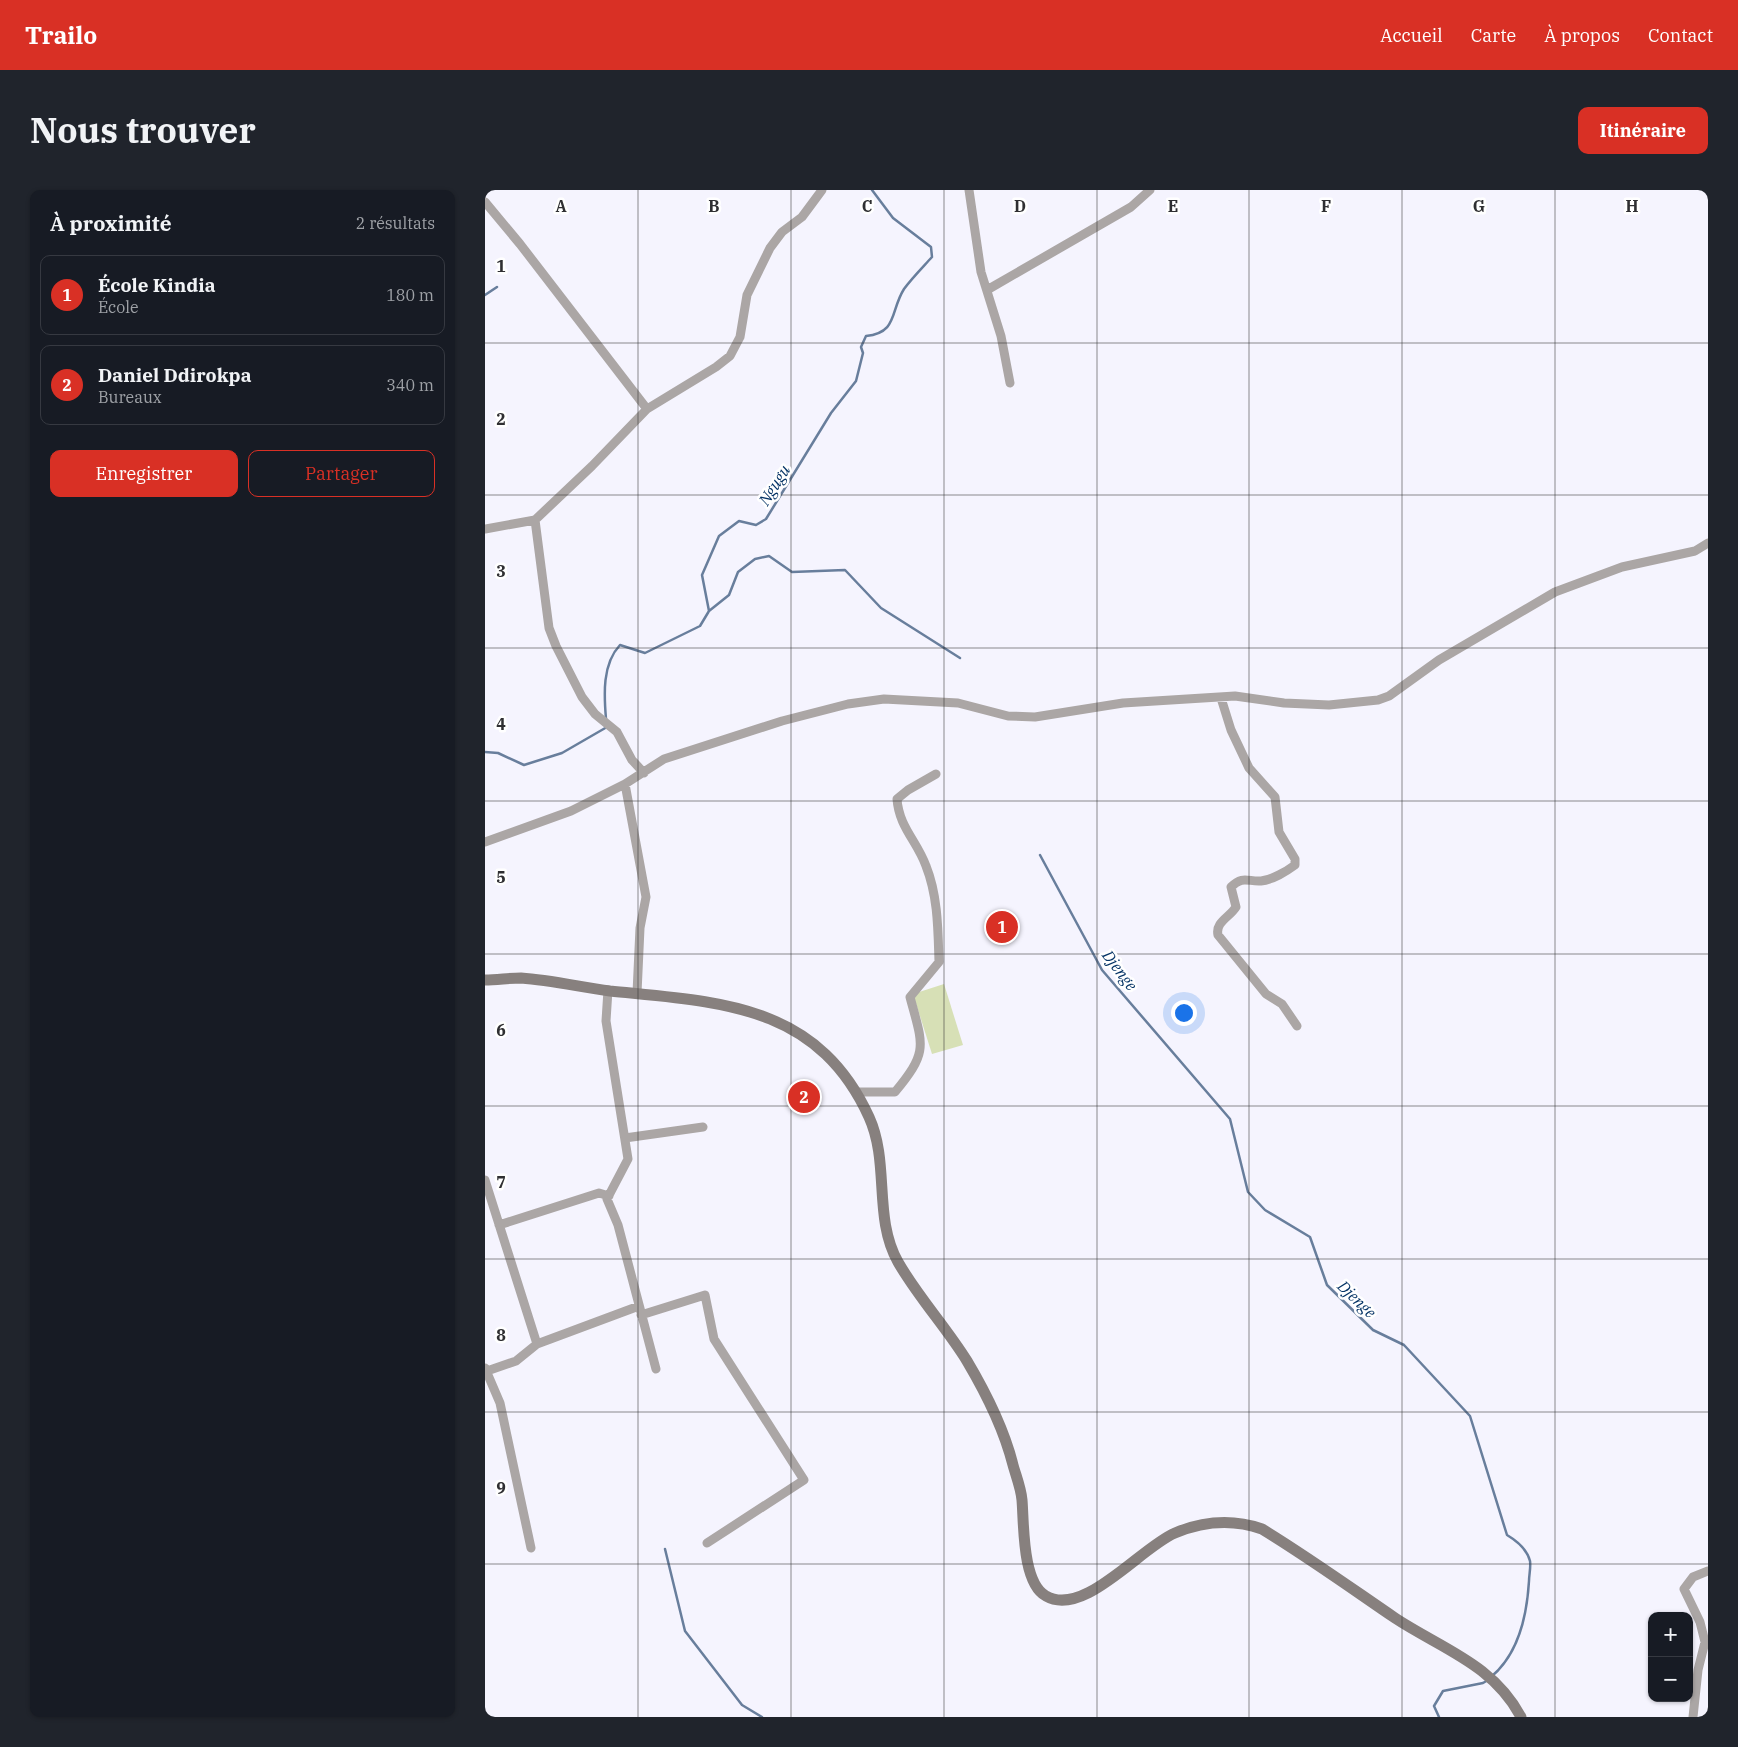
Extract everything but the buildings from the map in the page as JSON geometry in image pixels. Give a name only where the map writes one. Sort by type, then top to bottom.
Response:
[{"type":"main road","points":[[485,980],[520,978],[608,990],[673,996],[728,1005],[767,1016],[791,1028],[809,1039],[841,1071],[856,1092],[870,1118],[877,1144],[886,1234],[898,1262],[967,1361],[1002,1430],[1021,1496],[1023,1535],[1029,1566],[1035,1583],[1045,1596],[1067,1601],[1089,1594],[1173,1534],[1202,1524],[1227,1521],[1245,1523],[1262,1529],[1398,1619],[1454,1650],[1507,1694],[1521,1717]]},
{"type":"street","points":[[485,529],[535,520],[593,466],[647,409],[716,368],[730,356],[740,337],[747,296],[770,248],[782,232],[802,217],[822,190]]},
{"type":"street","points":[[969,190],[981,272],[1001,336],[1010,383]]},
{"type":"street","points":[[987,290],[1131,207],[1150,190]]},
{"type":"street","points":[[485,202],[520,244],[647,409]]},
{"type":"street","points":[[535,520],[549,628],[565,666],[593,711],[617,732],[632,760],[644,774]]},
{"type":"street","points":[[485,842],[571,811],[644,774],[664,759],[828,708],[884,699],[958,703],[1008,716],[1035,717],[1123,703],[1235,696],[1284,703],[1329,705],[1378,700],[1389,696],[1439,660],[1555,592],[1622,567],[1695,551],[1708,543]]},
{"type":"street","points":[[1221,698],[1231,730],[1249,768],[1275,797],[1279,832],[1295,859],[1295,865],[1262,881],[1245,879],[1235,883],[1231,887],[1231,893],[1236,907],[1219,924],[1218,935],[1266,994],[1282,1004],[1297,1026]]},
{"type":"street","points":[[856,1092],[895,1092],[911,1074],[921,1052],[921,1038],[909,997],[939,962],[938,919],[926,865],[898,814],[897,799],[907,790],[936,774]]},
{"type":"street","points":[[625,784],[646,897],[640,928],[637,993]]},
{"type":"street","points":[[608,990],[607,1021],[628,1159],[607,1199],[618,1225],[656,1369]]},
{"type":"street","points":[[625,1138],[703,1127]]},
{"type":"street","points":[[485,1180],[537,1344]]},
{"type":"street","points":[[499,1225],[599,1193],[609,1196]]},
{"type":"street","points":[[531,1548],[500,1403],[486,1370],[516,1361],[537,1344],[640,1311],[705,1296],[713,1339],[804,1480],[707,1543]]},
{"type":"street","points":[[1693,1717],[1698,1670],[1705,1642],[1701,1622],[1684,1589],[1693,1577],[1708,1571]]},
{"type":"green space","points":[[944,984],[963,1045],[932,1054],[913,994]]},
{"type":"waterway","name":"Ngugu","points":[[709,611],[702,575],[719,536],[739,521],[756,525],[766,519],[831,413],[856,381],[863,353],[861,347],[866,336],[876,334],[888,326],[904,289],[932,257],[931,247],[893,218],[872,190]]},
{"type":"waterway","points":[[485,295],[497,287]]},
{"type":"waterway","points":[[606,719],[605,680],[610,661],[620,645],[645,653],[700,626],[709,611],[729,595],[738,572],[755,559],[769,556],[792,572],[845,570],[881,608],[960,658]]},
{"type":"waterway","name":"Ngugu","points":[[485,752],[498,753],[524,765],[562,753],[607,727]]},
{"type":"waterway","name":"Djenge","points":[[1040,855],[1102,970],[1230,1119],[1248,1192],[1265,1210],[1310,1237],[1327,1285],[1373,1330],[1404,1345],[1470,1416],[1507,1535],[1524,1549],[1530,1563],[1528,1594],[1520,1633],[1509,1656],[1492,1676]]},
{"type":"waterway","points":[[665,1549],[685,1631],[742,1705],[762,1717]]},
{"type":"waterway","name":"Djenge","points":[[1439,1717],[1434,1706],[1443,1691],[1483,1683],[1488,1680]]},
{"type":"place","name":"École Kindia","points":[[1002,927]]},
{"type":"place","name":"Daniel Ddirokpa","points":[[804,1097]]}]
